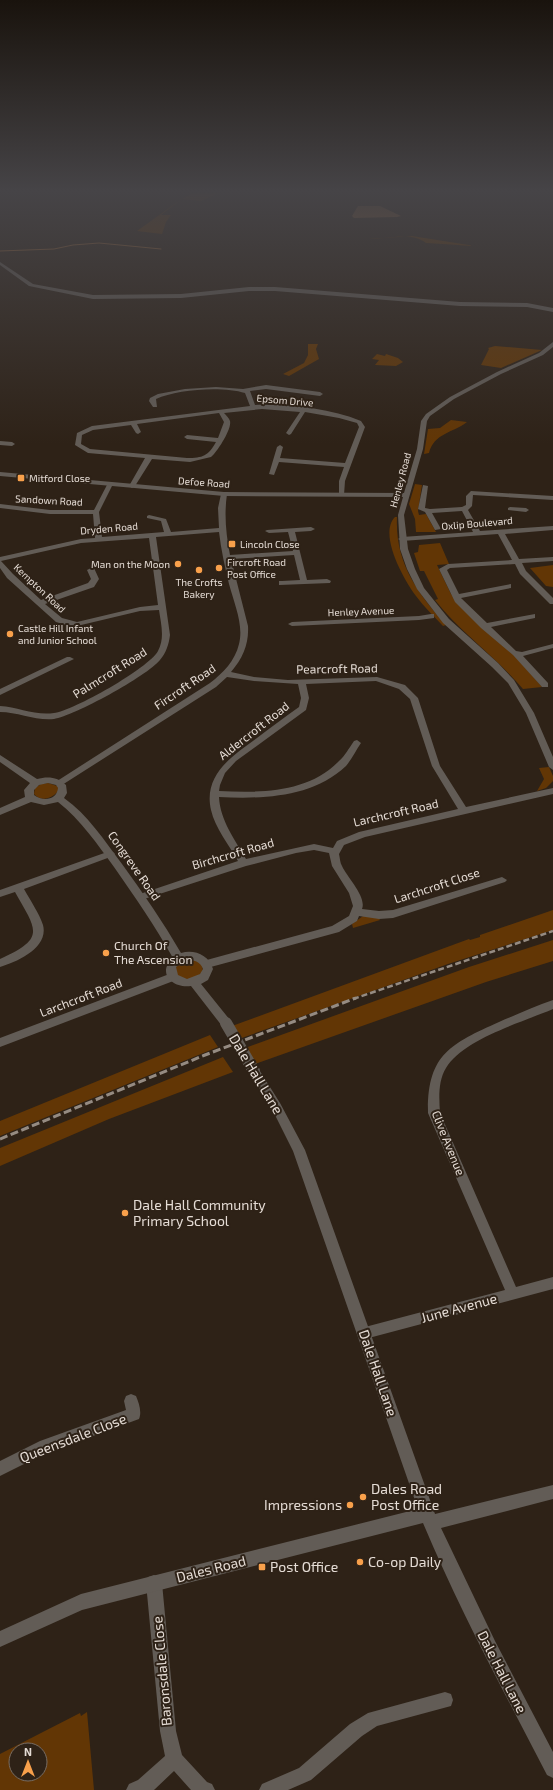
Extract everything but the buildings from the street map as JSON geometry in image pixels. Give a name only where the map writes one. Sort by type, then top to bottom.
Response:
[{"type":"street","points":[[19,277],[31,285],[93,297],[181,296],[248,289],[275,289],[460,304],[527,305],[553,310]]},
{"type":"street","name":"Henley Road","points":[[553,344],[541,354],[499,373],[452,398],[428,415],[424,421],[420,449],[401,514],[402,539],[411,569],[425,596],[455,630],[506,676],[520,694],[530,712],[553,767]]},
{"type":"street","points":[[145,404],[154,405],[152,400],[155,396],[170,392],[235,388],[245,390],[266,387],[316,392]]},
{"type":"street","points":[[245,390],[250,394],[253,407]]},
{"type":"street","name":"Epsom Drive","points":[[150,456],[88,451],[78,445],[79,434],[84,430],[133,422],[253,407],[270,407],[349,418],[361,423],[362,427],[342,481],[342,494]]},
{"type":"street","points":[[132,486],[150,456],[187,460],[200,459],[211,455],[226,422],[220,411]]},
{"type":"street","points":[[289,433],[303,411]]},
{"type":"street","points":[[133,422],[138,432]]},
{"type":"street","points":[[187,437],[219,440]]},
{"type":"street","points":[[0,443],[13,444]]},
{"type":"street","points":[[272,474],[280,447]]},
{"type":"street","points":[[276,460],[348,466]]},
{"type":"street","name":"Defoe Road","points":[[0,474],[224,494],[406,494]]},
{"type":"street","points":[[99,539],[96,512],[110,484]]},
{"type":"street","points":[[425,486],[420,508],[428,511],[464,509],[469,506],[469,496],[473,492],[553,498]]},
{"type":"street","name":"Fircroft Road","points":[[59,782],[202,692],[227,674],[241,654],[245,634],[222,530],[220,511],[224,494]]},
{"type":"street","points":[[510,509],[522,510],[519,495]]},
{"type":"street","name":"Sandown Road","points":[[1,509],[55,512],[96,512]]},
{"type":"street","points":[[464,509],[477,533]]},
{"type":"street","points":[[428,511],[437,529]]},
{"type":"street","points":[[149,517],[164,520],[168,534]]},
{"type":"street","name":"Oxlip Boulevard","points":[[402,539],[553,528]]},
{"type":"street","points":[[269,531],[311,529]]},
{"type":"street","name":"Dryden Road","points":[[0,559],[58,545],[99,539],[222,530]]},
{"type":"street","points":[[291,530],[304,582]]},
{"type":"street","points":[[500,531],[516,561],[527,576],[553,602]]},
{"type":"street","name":"Palmcroft Road","points":[[0,709],[45,716],[65,714],[132,676],[156,660],[163,648],[166,635],[152,535]]},
{"type":"street","points":[[228,558],[296,553]]},
{"type":"street","points":[[545,685],[517,655],[484,626],[456,597],[443,570],[444,567],[553,559]]},
{"type":"street","name":"Kempton Road","points":[[0,563],[10,576],[61,621],[74,624],[140,610],[162,607]]},
{"type":"street","points":[[40,603],[92,585],[95,580],[92,570]]},
{"type":"street","points":[[282,583],[327,581]]},
{"type":"street","points":[[456,597],[508,586]]},
{"type":"street","points":[[544,593],[553,592]]},
{"type":"street","name":"Henley Avenue","points":[[292,624],[419,618],[431,616]]},
{"type":"street","points":[[484,626],[532,616]]},
{"type":"street","points":[[517,655],[553,646]]},
{"type":"street","points":[[0,692],[70,659]]},
{"type":"street","name":"Pearcroft Road","points":[[227,674],[254,679],[302,682],[377,679],[395,684],[408,690],[414,698],[436,766],[464,811]]},
{"type":"street","name":"Aldercroft Road","points":[[244,863],[217,817],[214,805],[216,782],[228,764],[302,708],[305,698],[302,682]]},
{"type":"street","points":[[214,794],[267,794],[299,788],[319,780],[336,769],[343,763],[357,744]]},
{"type":"street","points":[[0,758],[36,783]]},
{"type":"street","points":[[0,812],[32,798],[44,802],[58,798],[64,790],[59,782],[46,780],[36,783],[29,790],[32,798]]},
{"type":"street","name":"Larchcroft Road","points":[[334,851],[340,842],[354,836],[553,791]]},
{"type":"street","name":"Congreve Road","points":[[58,798],[90,826],[140,897],[178,958]]},
{"type":"street","name":"Birchcroft Road","points":[[140,897],[244,863],[306,848],[318,847],[334,851]]},
{"type":"street","points":[[207,964],[335,929],[350,921],[357,912],[358,898],[336,865],[333,857],[334,851]]},
{"type":"street","points":[[0,894],[110,854]]},
{"type":"street","name":"Larchcroft Close","points":[[357,912],[379,915],[393,914],[502,880]]},
{"type":"street","points":[[0,962],[26,952],[39,936],[39,925],[18,888]]},
{"type":"street","points":[[195,956],[205,961],[207,964],[207,973],[204,977],[194,983],[184,983],[172,977],[170,969],[174,961],[178,958],[195,956]]},
{"type":"street","name":"Larchcroft Road","points":[[0,1043],[172,977]]},
{"type":"street","name":"Dale Hall Lane","points":[[194,983],[226,1023],[276,1106],[299,1150],[430,1518],[452,1571],[502,1673],[553,1769]]},
{"type":"street","name":"Clive Avenue","points":[[512,1294],[436,1118],[432,1097],[438,1072],[445,1059],[455,1049],[468,1040],[552,1007]]},
{"type":"street","name":"June Avenue","points":[[365,1333],[553,1283]]},
{"type":"street","name":"Queensdale Close","points":[[0,1469],[40,1448],[134,1414],[132,1401]]},
{"type":"street","name":"Dales Road","points":[[0,1639],[81,1602],[154,1583],[430,1518],[553,1492]]},
{"type":"street","name":"Baronsdale Close","points":[[154,1583],[168,1731],[174,1759],[200,1788],[206,1790]]},
{"type":"street","points":[[268,1790],[305,1774],[356,1730],[374,1719],[445,1700]]},
{"type":"street","points":[[135,1790],[143,1788],[174,1759]]},
{"type":"shaded area","points":[[308,344],[318,344],[316,349],[319,359],[289,376],[283,374],[304,363],[308,355]]},
{"type":"shaded area","points":[[495,346],[542,350],[501,368],[481,365],[489,349],[488,348]]},
{"type":"shaded area","points":[[377,354],[385,356],[386,354],[398,358],[403,362],[396,366],[375,365],[379,360],[372,359]]},
{"type":"shaded area","points":[[451,420],[467,422],[440,437],[431,446],[429,453],[424,454],[428,429],[440,428]]},
{"type":"shaded area","points":[[415,484],[422,485],[418,511],[419,515],[426,514],[436,532],[416,532],[415,519],[409,504]]},
{"type":"shaded area","points":[[395,517],[397,517],[397,533],[400,549],[410,576],[426,601],[446,625],[443,626],[426,608],[405,579],[395,557],[389,534]]},
{"type":"shaded area","points":[[440,543],[449,564],[437,565],[451,594],[462,608],[516,657],[542,687],[523,689],[502,666],[445,612],[435,600],[438,599],[424,571],[420,571],[414,553],[418,552],[419,545]]},
{"type":"shaded area","points":[[553,565],[553,587],[546,586],[530,568]]},
{"type":"shaded area","points":[[549,767],[553,776],[553,781],[546,788],[537,791],[544,779],[539,768]]},
{"type":"shaded area","points":[[48,783],[57,786],[59,790],[54,795],[44,799],[37,797],[34,794],[35,788],[41,784]]},
{"type":"shaded area","points":[[553,910],[553,930],[448,964],[239,1039],[232,1026],[469,939],[480,937],[480,935]]},
{"type":"shaded area","points":[[363,916],[378,917],[380,920],[353,928],[352,924]]},
{"type":"shaded area","points":[[553,940],[553,961],[486,982],[255,1064],[245,1048],[469,967]]},
{"type":"shaded area","points":[[184,959],[195,959],[202,964],[203,972],[192,980],[180,978],[174,968]]},
{"type":"shaded area","points":[[210,1035],[218,1047],[0,1136],[0,1121]]},
{"type":"shaded area","points":[[223,1057],[233,1072],[109,1119],[0,1166],[0,1148]]},
{"type":"shaded area","points":[[87,1712],[94,1790],[0,1790],[0,1754],[8,1750],[8,1782],[48,1782],[48,1742],[23,1742],[80,1713],[81,1716]]},
{"type":"railway","points":[[353,999],[553,931]]},
{"type":"railway","points":[[0,1139],[205,1055],[356,998]]},
{"type":"place","name":"Mitford Close","points":[[21,478]]},
{"type":"place","name":"Lincoln Close","points":[[232,544]]},
{"type":"place","name":"Man on the Moon","points":[[178,564]]},
{"type":"place","name":"Fircroft Road Post Office","points":[[219,568]]},
{"type":"place","name":"The Crofts Bakery","points":[[199,570]]},
{"type":"place","name":"Castle Hill Infant and Junior School","points":[[10,634]]},
{"type":"place","name":"Church Of The Ascension","points":[[106,953]]},
{"type":"place","name":"Dale Hall Community Primary School","points":[[125,1213]]},
{"type":"place","name":"Dales Road Post Office","points":[[363,1497]]},
{"type":"place","name":"Impressions","points":[[350,1505]]},
{"type":"place","name":"Co-op Daily","points":[[360,1562]]},
{"type":"place","name":"Post Office","points":[[262,1567]]}]
